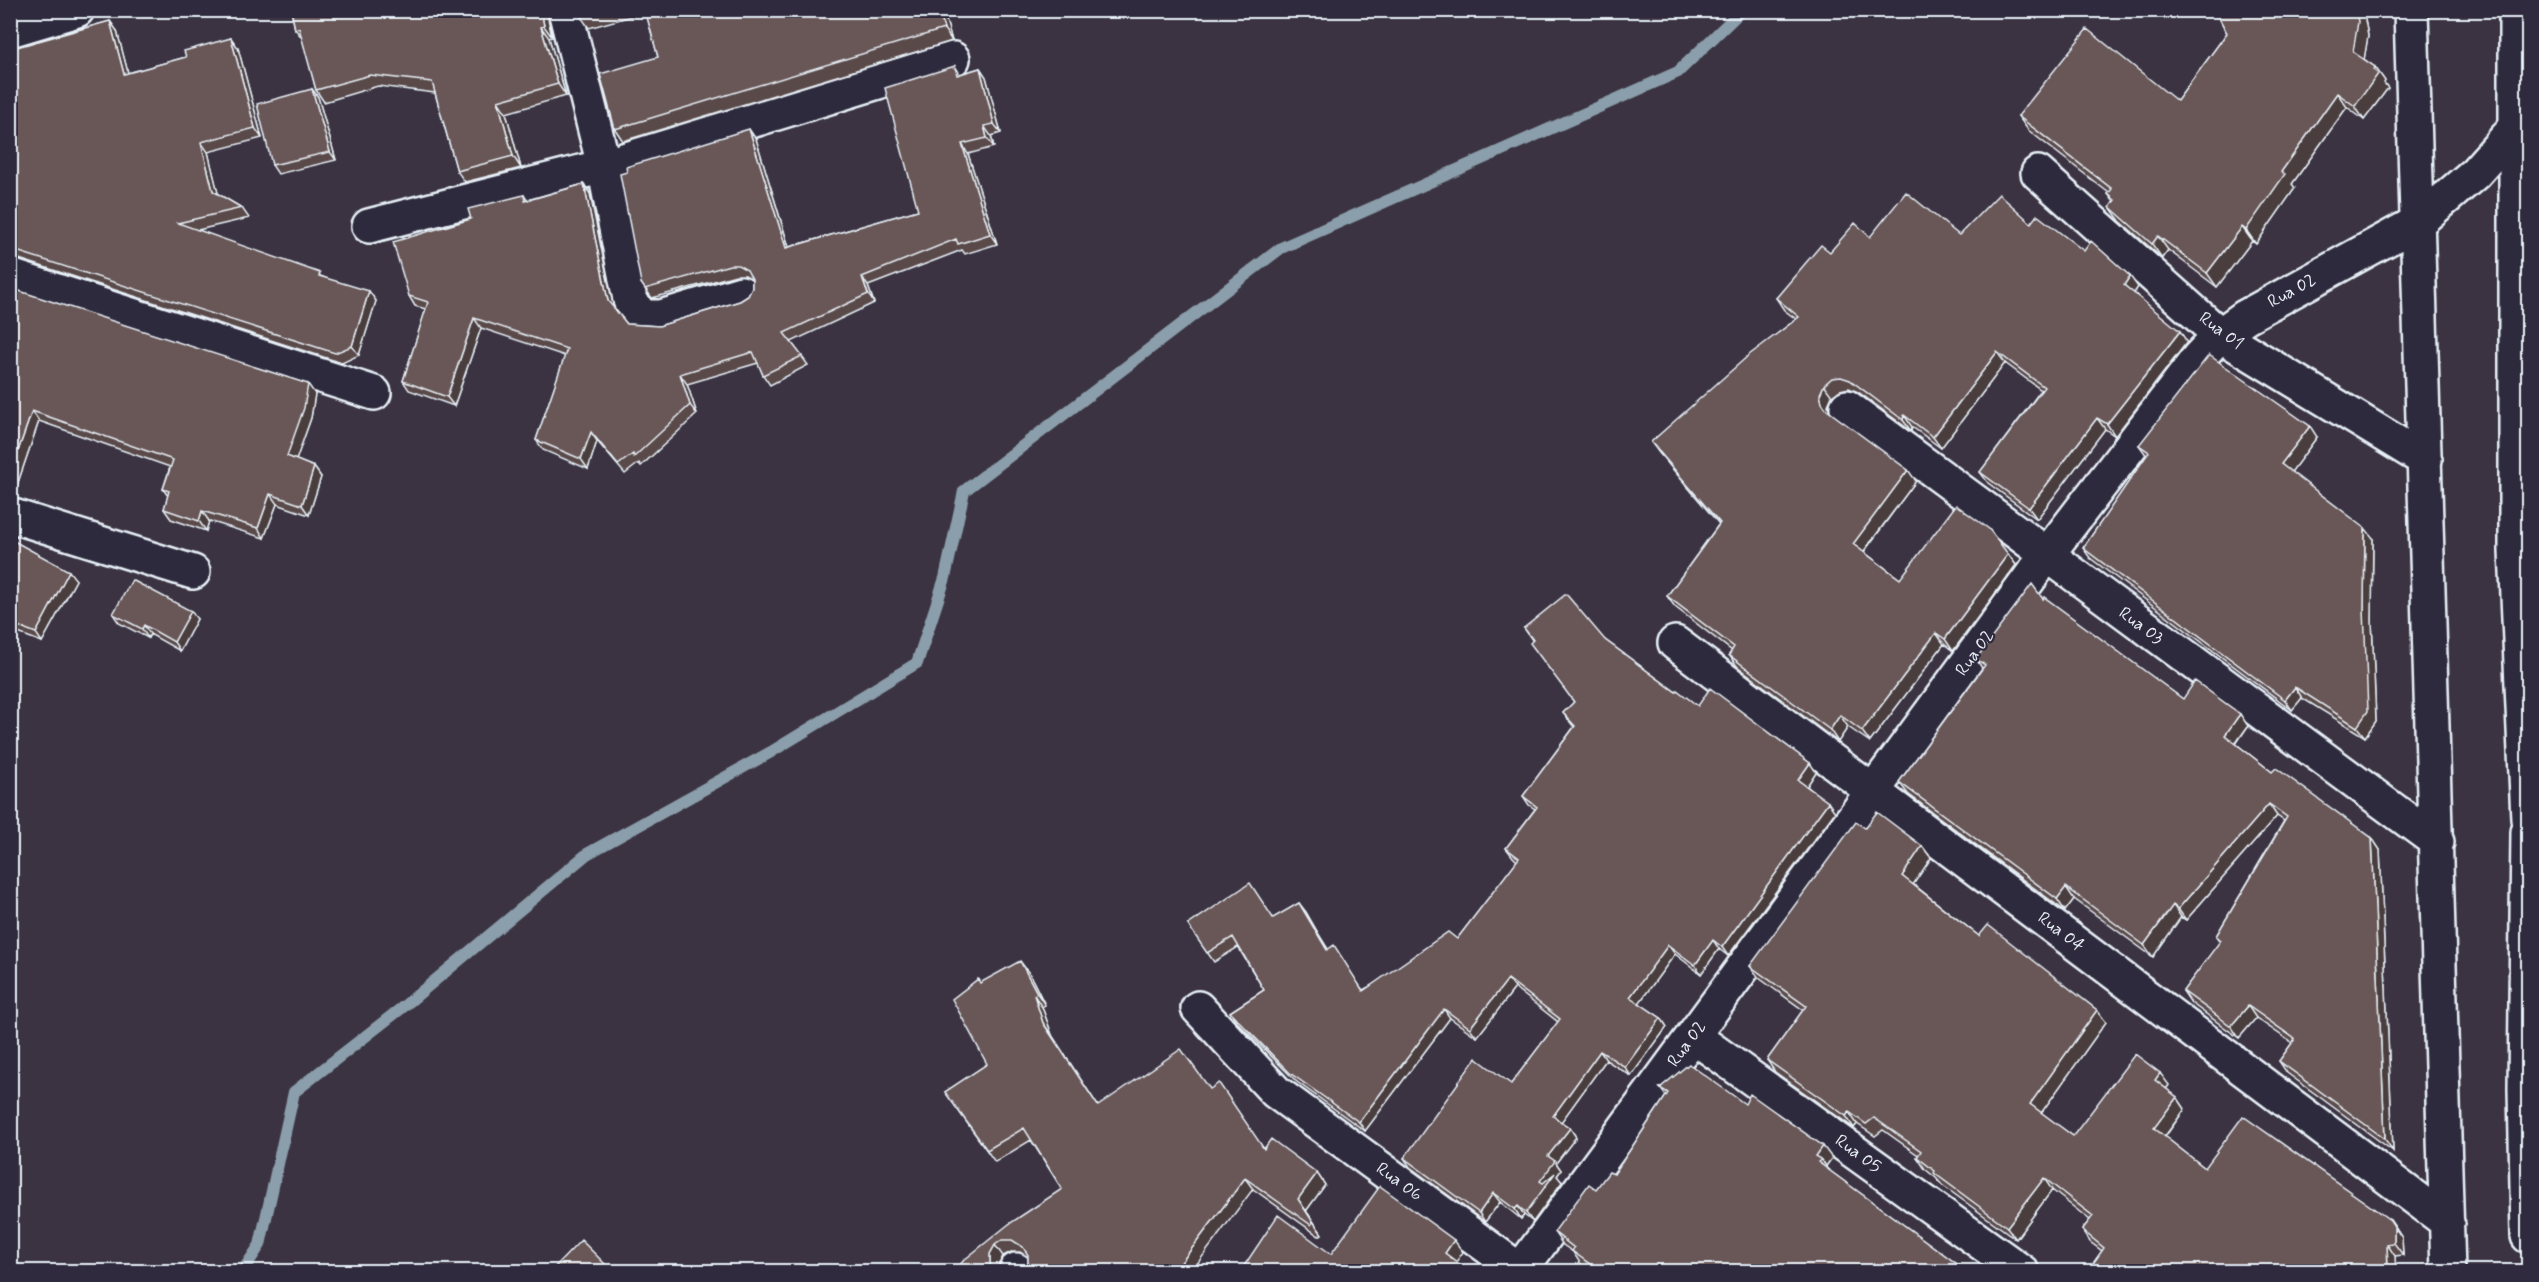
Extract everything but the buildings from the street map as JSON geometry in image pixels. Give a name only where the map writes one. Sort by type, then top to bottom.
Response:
[{"type":"street","points":[[565,10],[604,166],[630,300],[642,317],[662,317],[741,293]]},
{"type":"street","points":[[2411,10],[2448,1272]]},
{"type":"street","points":[[2516,10],[2516,551],[2529,819]]},
{"type":"street","points":[[10,30],[72,11]]},
{"type":"street","points":[[369,226],[604,166],[953,59]]},
{"type":"street","name":"Rua 02","points":[[1521,1271],[2046,556],[2198,358],[2220,335],[2245,317],[2418,222],[2475,173],[2517,126]]},
{"type":"street","name":"Rua 01","points":[[2038,173],[2220,335],[2425,460]]},
{"type":"street","points":[[10,276],[374,393]]},
{"type":"street","name":"Rua 03","points":[[1847,407],[2046,556],[2437,842]]},
{"type":"street","points":[[10,514],[193,572]]},
{"type":"street","name":"Rua 04","points":[[1676,643],[2447,1222]]},
{"type":"street","points":[[2529,832],[2525,1089],[2529,1236]]},
{"type":"street","name":"Rua 06","points":[[1198,1008],[1276,1092],[1521,1271]]},
{"type":"street","name":"Rua 05","points":[[1693,1036],[2022,1272]]},
{"type":"waterway","points":[[242,1272],[260,1245],[294,1092],[403,1007],[587,854],[771,752],[917,663],[945,578],[964,491],[1281,248],[1678,72],[1742,10]]}]
